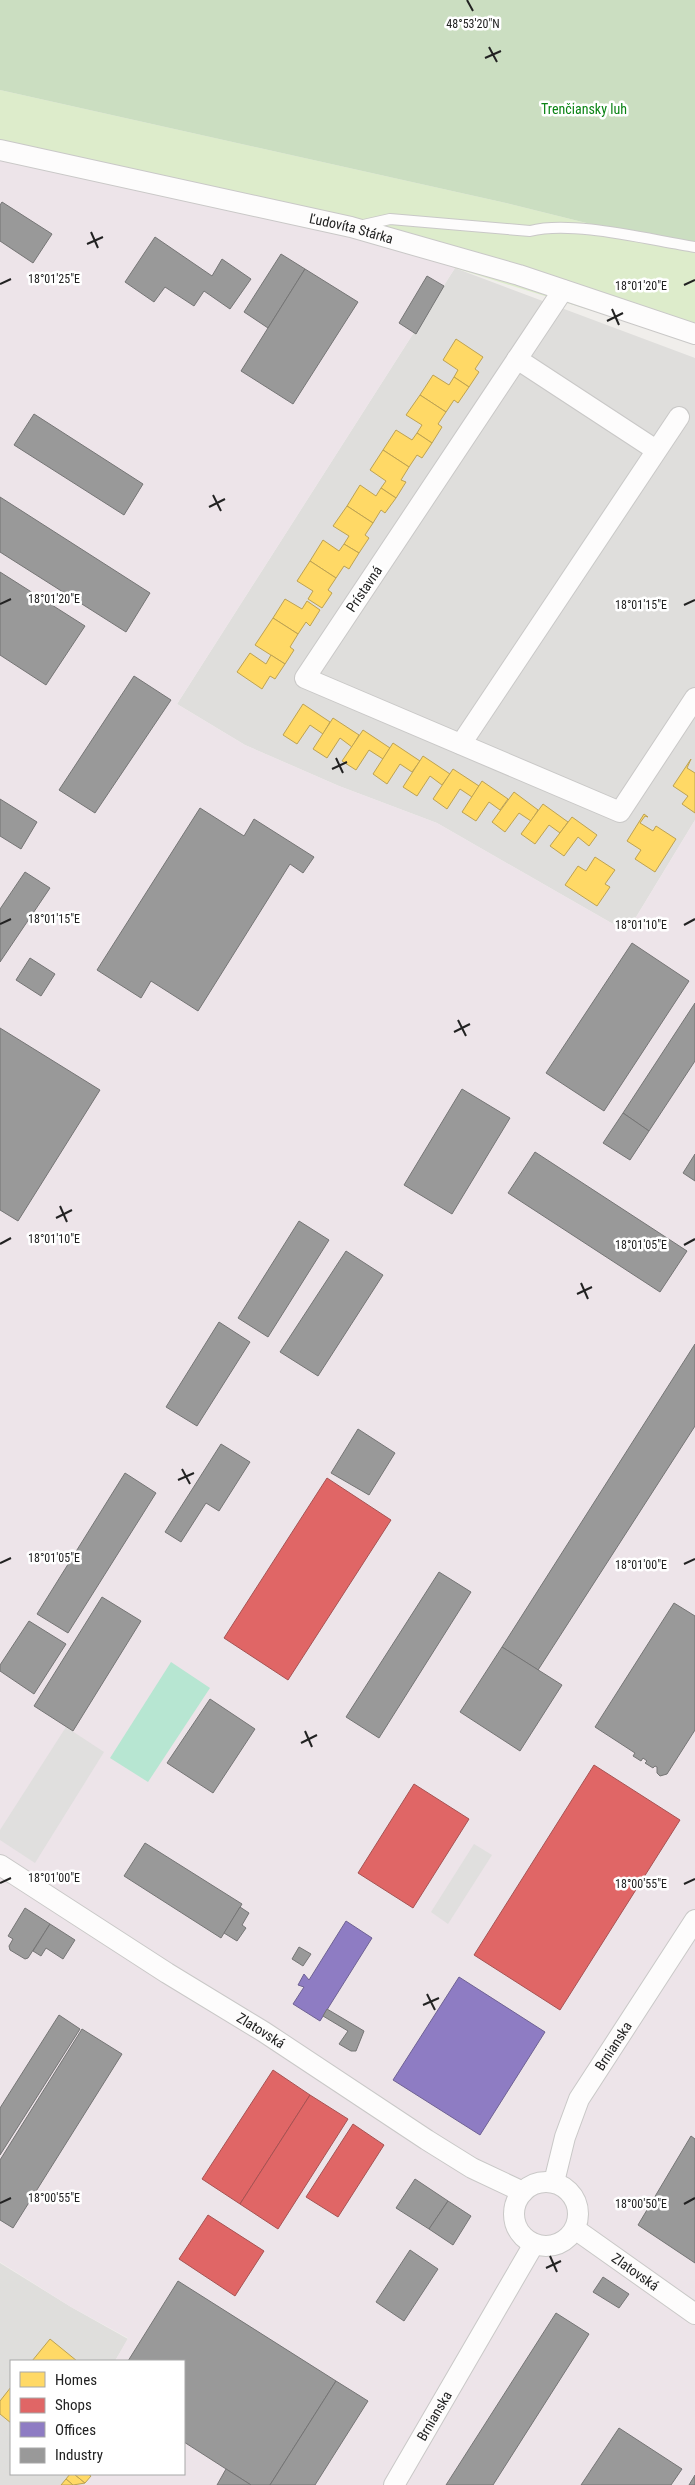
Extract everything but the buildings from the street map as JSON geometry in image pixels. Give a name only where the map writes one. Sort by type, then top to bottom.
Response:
[{"type":"street","name":"Ľudovíta Stárka","points":[[0,150],[351,228],[520,275],[695,334]]},
{"type":"street","name":"Prístavná","points":[[562,290],[305,678],[620,812],[693,706]]},
{"type":"street","points":[[517,359],[656,450]]},
{"type":"street","points":[[461,744],[679,416]]},
{"type":"street","name":"Zlatovská","points":[[0,1864],[167,1973],[264,2032],[427,2140],[472,2168],[523,2192]]},
{"type":"street","name":"Brnianska","points":[[554,2182],[565,2137],[579,2099],[695,1920]]},
{"type":"street","points":[[542,2182],[554,2182],[567,2189],[576,2200],[579,2215],[575,2229],[568,2238],[557,2244],[545,2246],[534,2244],[524,2237],[517,2227],[514,2214],[516,2202],[523,2192],[532,2185],[542,2182]]},
{"type":"street","name":"Zlatovská","points":[[575,2229],[695,2314]]},
{"type":"street","name":"Brnianska","points":[[394,2485],[534,2244]]},
{"type":"lane","points":[[351,228],[390,218],[530,231],[545,227],[578,228],[695,248]]},
{"type":"shaded area","points":[[0,140],[267,200],[468,252],[455,268],[177,704],[245,745],[339,786],[437,823],[627,932],[695,820],[695,2485],[84,2485],[92,2475],[185,2475],[185,2360],[116,2360],[128,2338],[71,2307],[0,2262]]},
{"type":"shaded area","points":[[455,268],[695,358],[695,820],[627,932],[437,823],[339,786],[245,745],[177,704]]},
{"type":"shaded area","points":[[66,1727],[104,1752],[35,1863],[0,1840],[0,1830]]},
{"type":"shaded area","points":[[474,1844],[492,1855],[448,1924],[431,1912]]},
{"type":"shaded area","points":[[0,2263],[71,2307],[128,2339],[116,2360],[10,2360],[10,2475],[92,2475],[84,2485],[0,2485]]},
{"type":"green space","name":"Trenčiansky luh","points":[[0,0],[695,0],[695,250],[506,203],[0,90]]},
{"type":"green space","points":[[0,90],[506,203],[695,250],[695,343],[455,268],[468,253],[267,200],[0,140]]},
{"type":"green space","points":[[171,1662],[210,1688],[148,1782],[110,1758]]}]
